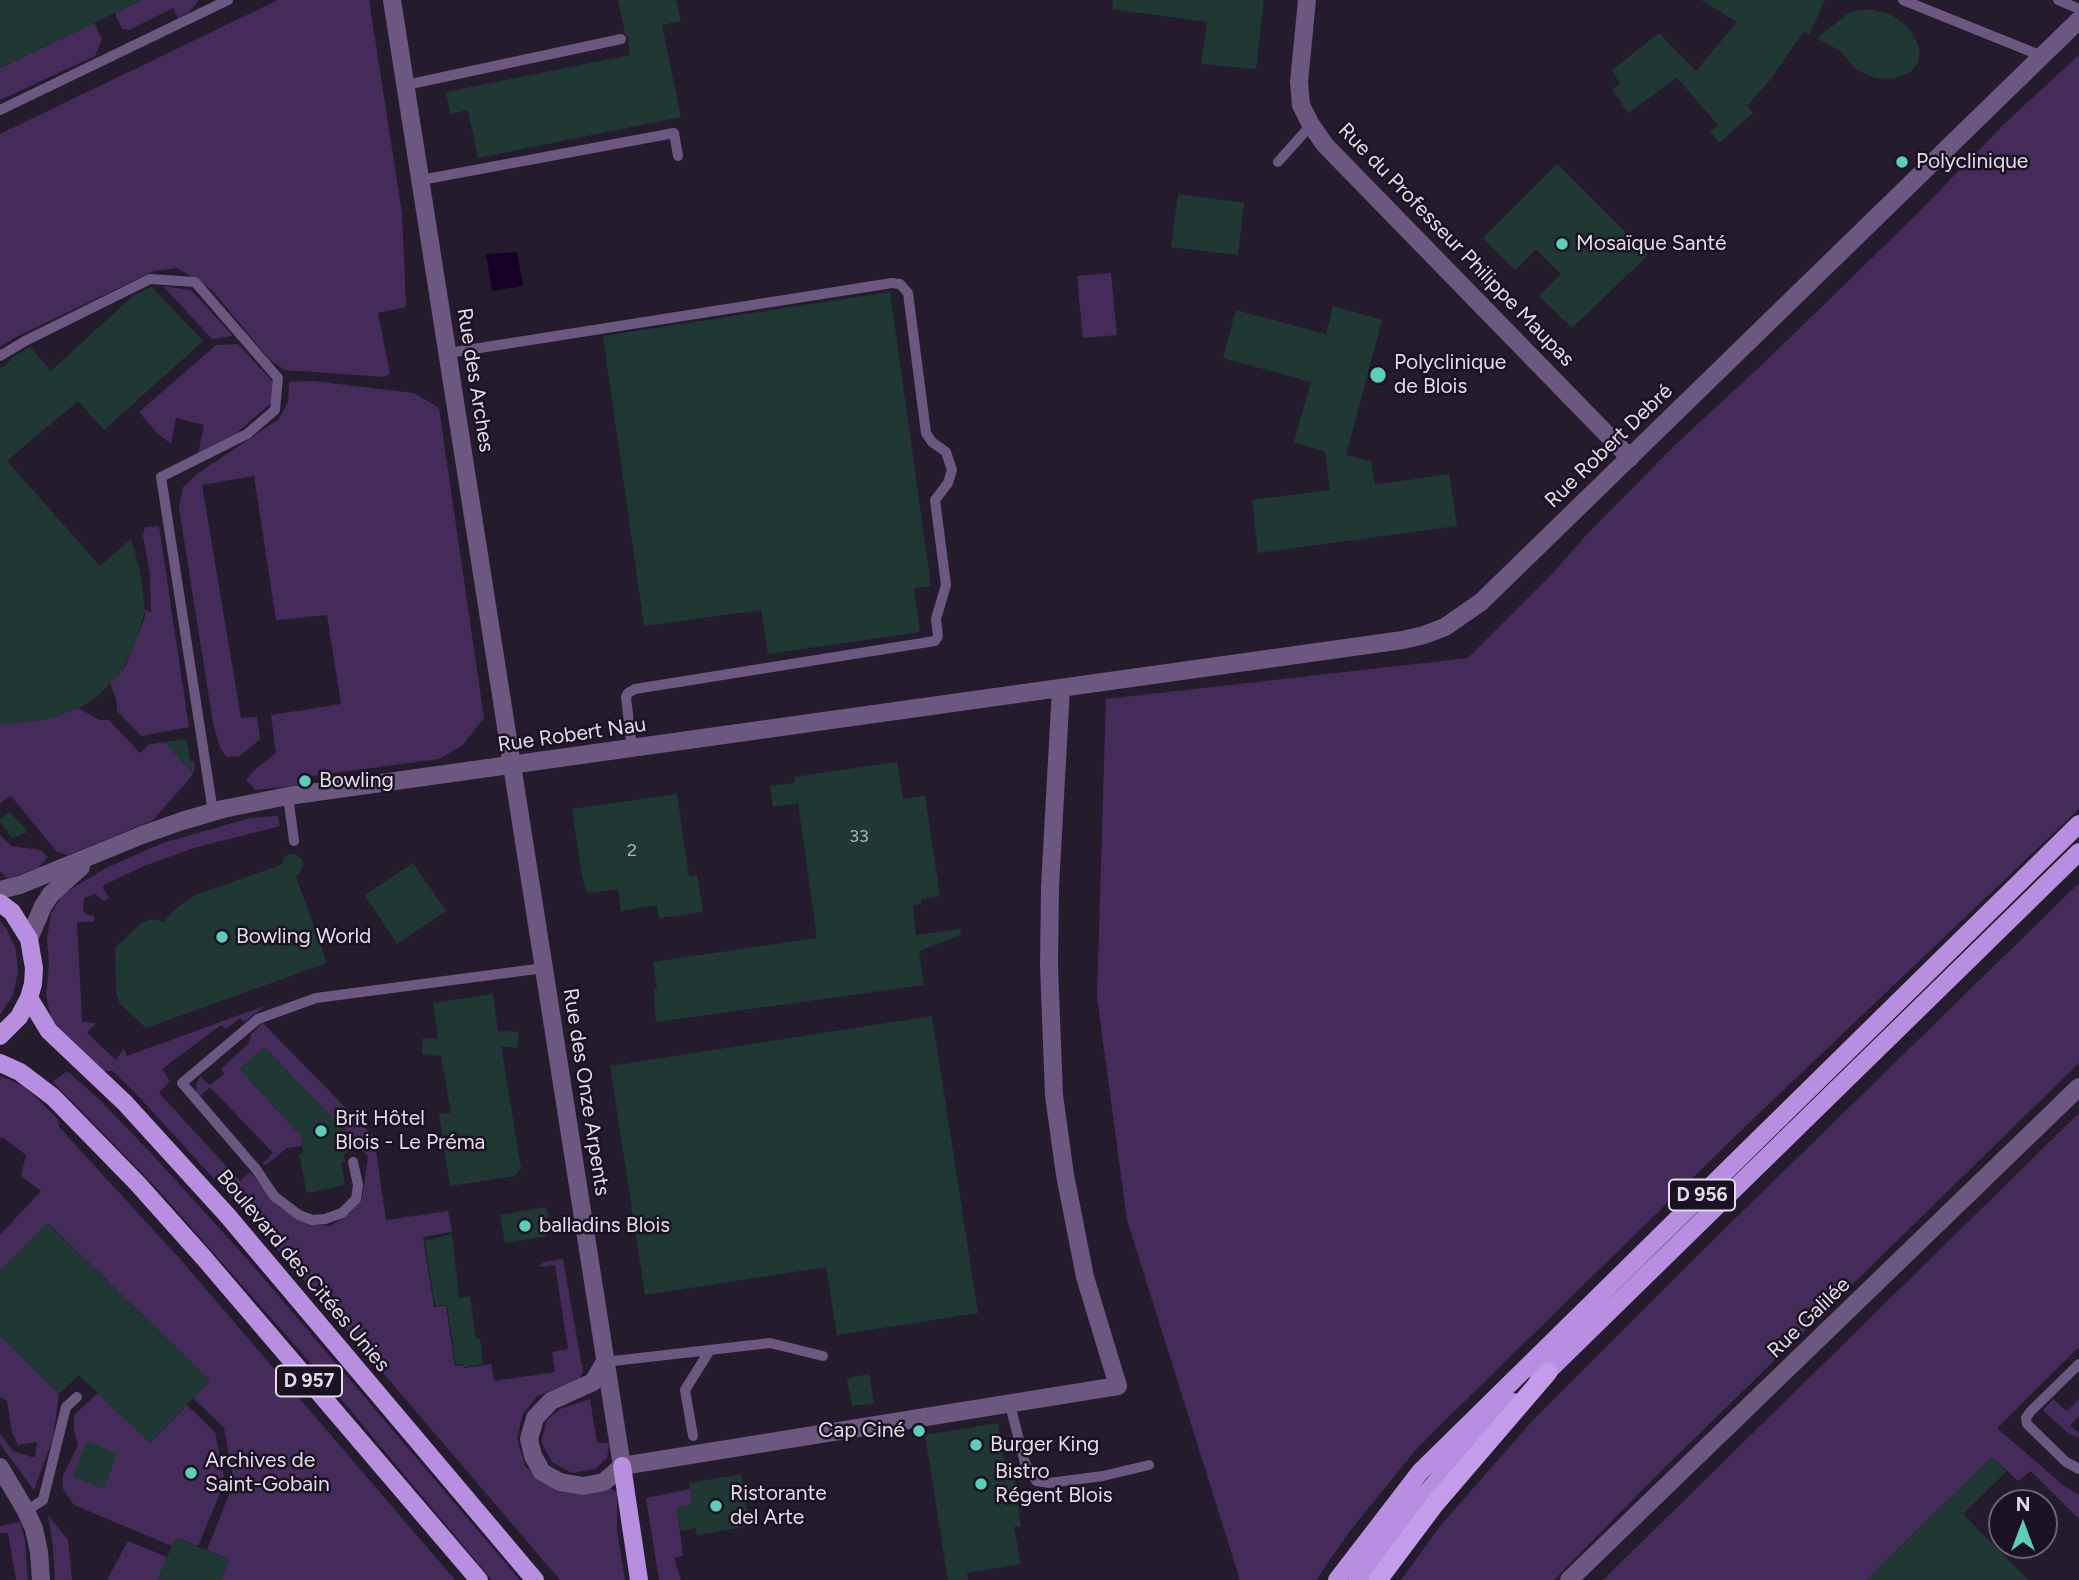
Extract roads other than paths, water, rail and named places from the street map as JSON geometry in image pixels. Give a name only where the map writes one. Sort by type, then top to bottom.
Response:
[{"type":"highway","name":"D 956","points":[[1378,1580],[1434,1504],[1548,1372]]},
{"type":"main road","name":"D 956","points":[[1337,1580],[1420,1472],[2079,824]]},
{"type":"main road","name":"D 956","points":[[1358,1580],[1406,1517],[1496,1417],[1548,1372],[2079,852]]},
{"type":"main road","points":[[0,903],[12,912],[29,939],[34,968],[29,998],[19,1017],[0,1036]]},
{"type":"main road","name":"Boulevard des Citées Unies","points":[[29,998],[49,1031],[125,1103],[227,1214],[536,1580]]},
{"type":"main road","name":"D 957","points":[[0,1063],[20,1072],[52,1097],[137,1184],[213,1268],[479,1580]]},
{"type":"main road","points":[[622,1466],[639,1580]]},
{"type":"street","name":"Rue des Arches","points":[[393,0],[513,766]]},
{"type":"street","name":"Rue du Professeur Philippe Maupas","points":[[1307,0],[1299,82],[1301,105],[1311,125],[1334,154],[1630,457]]},
{"type":"street","name":"Rue Robert Debré","points":[[1061,688],[1424,635],[1445,627],[1481,602],[2079,20]]},
{"type":"street","name":"Rue Robert Nau","points":[[0,890],[20,885],[142,835],[213,812],[288,796],[1061,688]]},
{"type":"street","points":[[605,1362],[593,1382],[551,1401],[535,1418],[529,1439],[533,1456],[542,1472],[560,1482],[583,1486],[604,1482],[622,1466],[1118,1386],[1085,1277],[1065,1175],[1055,1095],[1049,966],[1050,887],[1061,688]]},
{"type":"street","name":"Rue des Onze Arpents","points":[[513,766],[622,1466]]},
{"type":"street","name":"Rue Robert Nau","points":[[29,939],[51,894],[97,855]]},
{"type":"street","name":"Rue Galilée","points":[[1569,1580],[2079,1087]]},
{"type":"street","points":[[0,1467],[34,1529],[41,1580]]},
{"type":"lane","points":[[0,110],[228,0]]},
{"type":"lane","points":[[1903,0],[1929,5],[2042,56]]},
{"type":"lane","points":[[2058,0],[2079,9]]},
{"type":"lane","points":[[406,85],[621,39]]},
{"type":"lane","points":[[1278,162],[1311,125]]},
{"type":"lane","points":[[421,180],[674,133],[678,156]]},
{"type":"lane","points":[[0,356],[24,341],[150,279],[184,281],[195,282],[278,378],[275,410],[247,434],[162,477],[213,812]]},
{"type":"lane","points":[[448,353],[892,283],[900,284],[908,293],[926,433],[932,442],[946,453],[952,470],[947,483],[934,500],[946,585],[936,618],[938,636],[935,641],[932,644],[635,688],[626,697],[632,749]]},
{"type":"lane","points":[[288,796],[294,841]]},
{"type":"lane","points":[[353,1161],[358,1185],[356,1199],[342,1213],[312,1220],[299,1215],[274,1196],[256,1169],[182,1083],[258,1019],[316,998],[544,968]]},
{"type":"lane","points":[[605,1362],[770,1343],[823,1356]]},
{"type":"lane","points":[[693,1436],[685,1390],[710,1350]]},
{"type":"lane","points":[[2079,1364],[2026,1418],[2027,1424],[2066,1462],[2079,1469]]},
{"type":"lane","points":[[26,1511],[43,1500],[66,1407],[76,1397]]},
{"type":"lane","points":[[1010,1405],[1025,1463],[1037,1481],[1049,1483],[1103,1476],[1149,1465]]},
{"type":"place","name":"Polyclinique","points":[[1902,162]]},
{"type":"place","name":"Mosaïque Santé","points":[[1562,244]]},
{"type":"place","name":"Polyclinique de Blois","points":[[1378,375]]},
{"type":"place","name":"Bowling","points":[[305,781]]},
{"type":"place","name":"Bowling World","points":[[222,937]]},
{"type":"place","name":"Brit Hôtel Blois - Le Préma","points":[[321,1131]]},
{"type":"place","name":"balladins Blois","points":[[525,1226]]},
{"type":"place","name":"Cap Ciné","points":[[919,1431]]},
{"type":"place","name":"Burger King","points":[[976,1445]]},
{"type":"place","name":"Archives de Saint-Gobain","points":[[191,1473]]},
{"type":"place","name":"Bistro Régent Blois","points":[[981,1484]]},
{"type":"place","name":"Ristorante del Arte","points":[[716,1506]]}]
